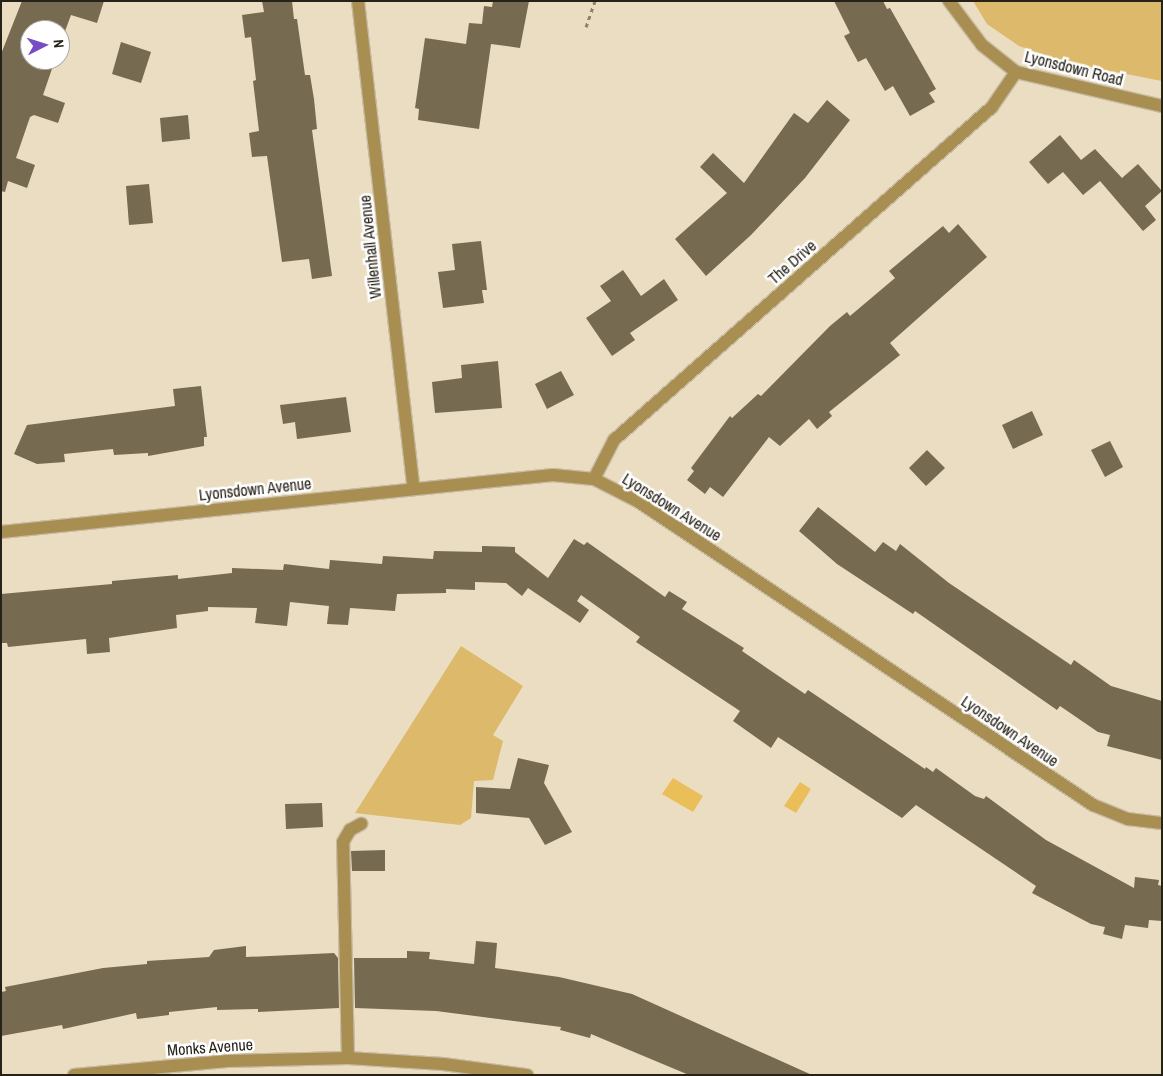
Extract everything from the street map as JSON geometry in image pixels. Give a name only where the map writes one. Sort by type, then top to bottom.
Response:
[{"type":"street","name":"Willenhall Avenue","points":[[358,1],[414,489]]},
{"type":"street","name":"Lyonsdown Road","points":[[949,1],[982,45],[1016,72],[1162,106]]},
{"type":"street","name":"The Drive","points":[[594,480],[614,440],[992,107],[1016,72]]},
{"type":"street","name":"Lyonsdown Avenue","points":[[1,532],[553,475],[594,480],[639,502],[1093,805],[1128,819],[1162,823]]},
{"type":"street","points":[[348,1058],[343,842],[350,830],[362,824]]},
{"type":"street","name":"Monks Avenue","points":[[78,1074],[227,1061],[348,1058],[443,1064],[527,1075]]},
{"type":"path","points":[[586,27],[595,1]]},
{"type":"shaded area","points":[[973,1],[1162,1],[1162,81],[1065,62],[1019,46],[987,24]]},
{"type":"shaded area","points":[[461,646],[523,686],[493,735],[503,741],[493,780],[474,781],[471,818],[460,825],[355,813]]},
{"type":"shaded area","points":[[673,778],[703,796],[693,812],[662,794]]},
{"type":"shaded area","points":[[800,782],[811,789],[796,813],[784,806]]},
{"type":"building","points":[[22,1],[104,1],[97,23],[71,15],[69,20],[20,20],[20,70],[52,70],[43,95],[65,103],[58,123],[34,115],[30,117],[16,158],[35,165],[27,188],[8,181],[5,192],[1,191],[1,54]]},
{"type":"building","points":[[262,1],[292,1],[294,19],[297,19],[305,75],[310,75],[314,99],[317,129],[312,130],[332,276],[312,279],[309,259],[282,262],[267,156],[252,157],[249,133],[259,131],[253,81],[256,80],[251,37],[245,38],[242,15],[264,12]]},
{"type":"building","points":[[493,1],[529,1],[520,48],[491,44],[479,129],[418,120],[419,109],[415,108],[425,38],[466,44],[469,23],[482,24],[484,6],[492,7]]},
{"type":"building","points":[[834,1],[883,1],[887,9],[890,8],[936,89],[929,93],[935,102],[910,116],[893,86],[885,91],[866,58],[858,62],[844,36],[850,33]]},
{"type":"building","points":[[121,42],[151,52],[141,83],[112,74]]},
{"type":"building","points":[[827,100],[850,120],[805,178],[751,235],[706,276],[675,239],[727,193],[700,167],[713,153],[744,183],[794,113],[808,123]]},
{"type":"building","points":[[188,115],[190,139],[162,142],[160,118]]},
{"type":"building","points":[[1060,135],[1081,160],[1095,149],[1122,178],[1138,164],[1162,191],[1145,206],[1156,220],[1143,231],[1100,181],[1083,195],[1063,172],[1048,184],[1029,162]]},
{"type":"building","points":[[149,184],[153,223],[129,225],[126,186]]},
{"type":"building","points":[[958,224],[987,257],[890,343],[900,355],[829,412],[832,416],[817,429],[809,419],[780,446],[769,437],[723,497],[710,487],[705,494],[687,480],[694,471],[691,468],[730,416],[732,418],[758,394],[761,396],[830,326],[847,312],[850,316],[895,278],[889,271],[943,226],[949,233]]},
{"type":"building","points":[[481,241],[487,290],[482,290],[484,303],[443,308],[438,272],[455,270],[452,244]]},
{"type":"building","points":[[623,270],[641,296],[664,279],[678,300],[630,333],[635,340],[612,356],[586,318],[611,301],[600,286]]},
{"type":"building","points":[[498,361],[502,408],[435,413],[432,382],[462,378],[461,365]]},
{"type":"building","points":[[561,371],[574,395],[547,409],[535,384]]},
{"type":"building","points":[[201,386],[207,437],[204,437],[204,446],[148,456],[148,453],[114,455],[113,449],[64,454],[65,462],[37,464],[14,454],[27,425],[175,406],[173,389]]},
{"type":"building","points":[[346,397],[351,432],[297,439],[295,422],[283,424],[280,405]]},
{"type":"building","points":[[1032,411],[1043,435],[1013,449],[1002,425]]},
{"type":"building","points":[[1110,441],[1123,467],[1105,477],[1091,450]]},
{"type":"building","points":[[927,450],[945,468],[926,486],[909,468]]},
{"type":"building","points":[[818,507],[875,552],[883,542],[896,551],[900,544],[949,583],[1071,665],[1074,660],[1111,686],[1162,701],[1162,760],[1107,746],[1110,735],[1098,732],[1060,706],[1057,710],[915,611],[913,614],[837,564],[799,531]]},
{"type":"building","points":[[574,539],[584,545],[587,542],[665,597],[669,591],[687,602],[682,609],[744,648],[742,651],[805,694],[808,690],[925,769],[926,767],[933,772],[936,768],[975,796],[984,799],[986,796],[1046,840],[1134,888],[1135,877],[1159,880],[1158,885],[1162,886],[1162,921],[1149,920],[1148,928],[1125,925],[1122,939],[1103,934],[1105,927],[1091,924],[1032,893],[1036,886],[916,805],[902,818],[778,737],[771,748],[733,721],[740,711],[636,642],[640,637],[581,595],[577,601],[589,610],[580,623],[528,588],[522,596],[506,583],[475,582],[475,590],[446,589],[446,593],[397,594],[395,611],[350,608],[348,625],[327,624],[329,606],[290,602],[287,626],[255,623],[257,608],[208,607],[208,611],[176,615],[177,628],[109,638],[110,652],[87,654],[86,639],[8,647],[7,643],[1,643],[1,594],[112,584],[112,581],[178,575],[178,579],[232,573],[232,568],[283,570],[284,564],[329,569],[330,560],[382,564],[383,556],[433,559],[434,551],[482,552],[482,546],[515,547],[515,552],[548,578]]},
{"type":"building","points":[[518,758],[549,765],[544,783],[572,832],[545,845],[529,818],[476,813],[476,787],[510,789]]},
{"type":"building","points":[[322,803],[323,827],[286,829],[285,804]]},
{"type":"building","points":[[385,850],[385,871],[352,871],[351,851]]},
{"type":"building","points":[[476,941],[497,943],[495,968],[559,977],[632,994],[812,1075],[689,1075],[591,1034],[590,1038],[560,1030],[561,1027],[436,1011],[355,1008],[354,958],[407,958],[407,951],[430,952],[429,959],[474,964]]},
{"type":"building","points":[[246,946],[246,957],[334,953],[338,958],[339,1008],[258,1012],[258,1009],[217,1010],[217,1007],[169,1012],[169,1015],[137,1019],[136,1013],[63,1029],[62,1025],[1,1036],[1,992],[6,991],[5,987],[103,968],[147,964],[147,961],[209,957],[214,950]]}]
